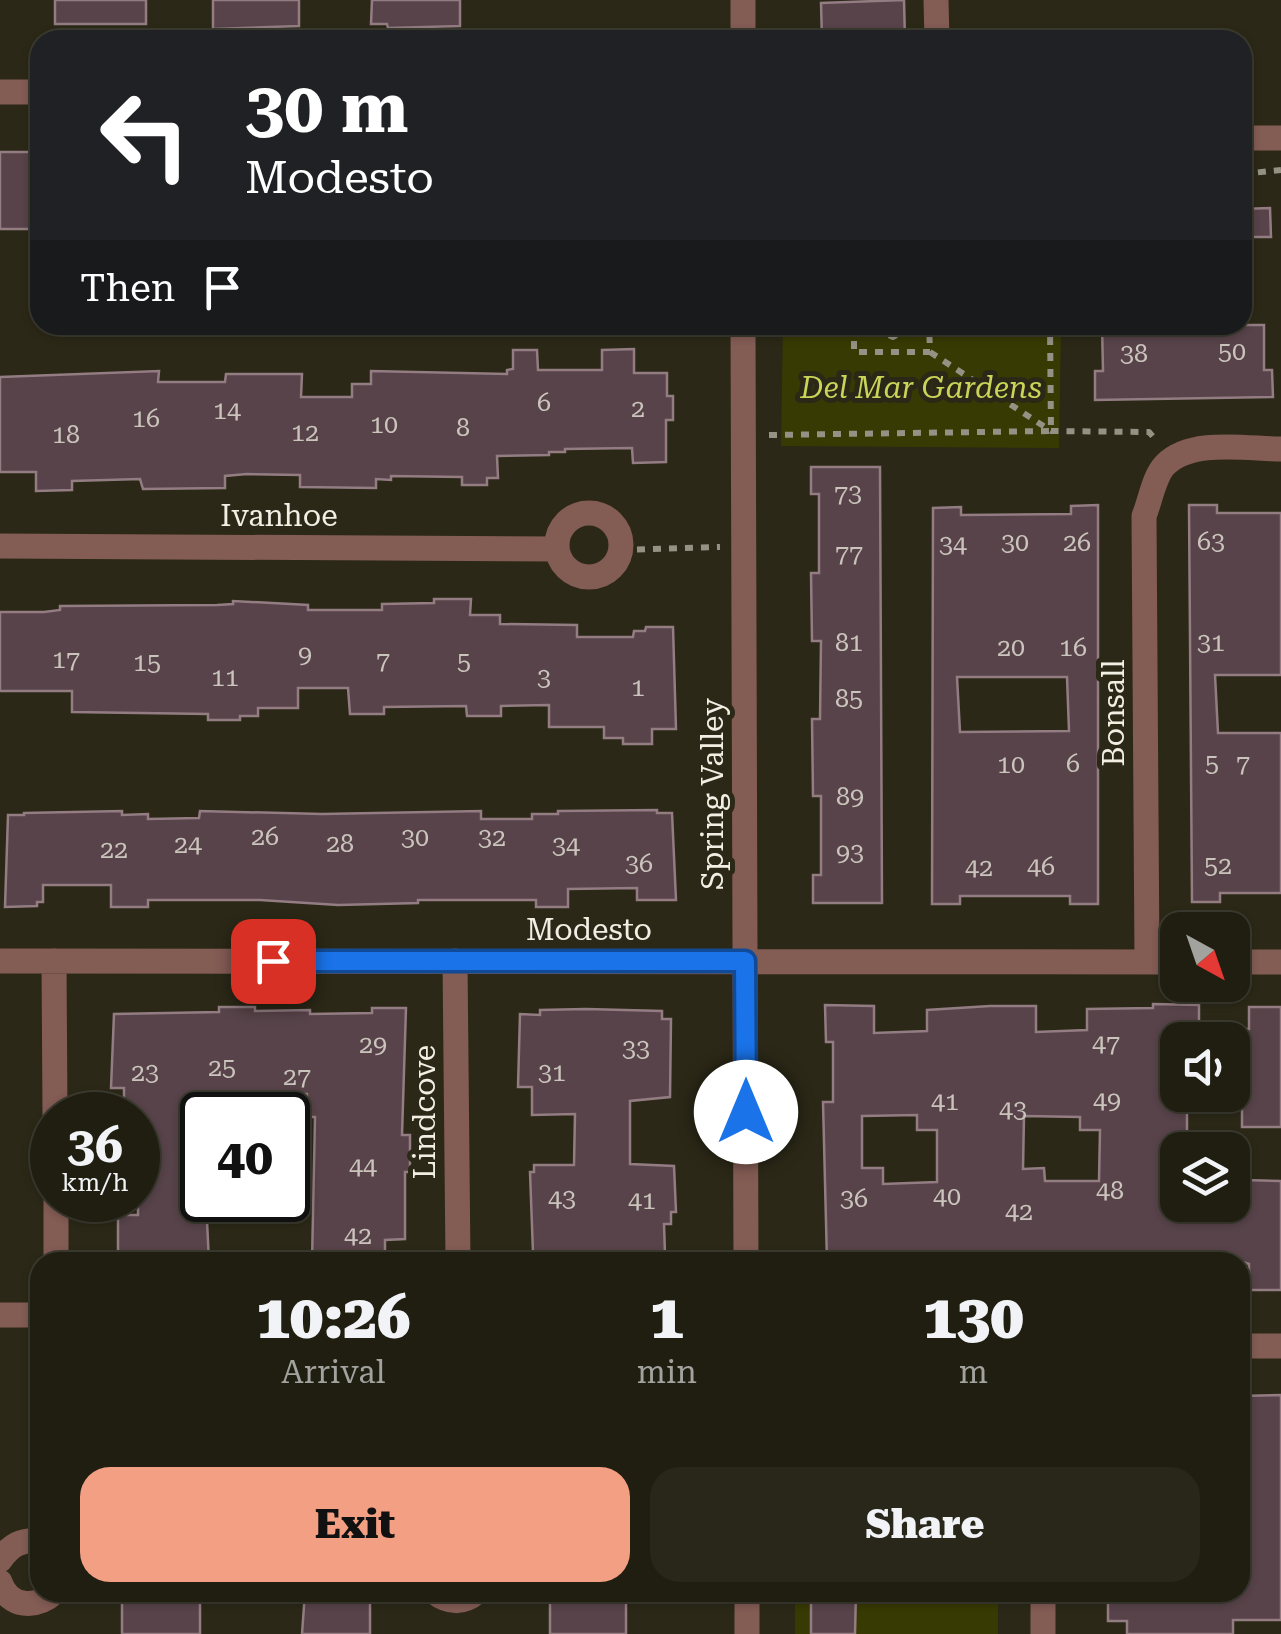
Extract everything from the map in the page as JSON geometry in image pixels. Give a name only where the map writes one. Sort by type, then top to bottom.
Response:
[{"type":"street","points":[[742,0],[742,30]]},
{"type":"street","points":[[936,0],[936,30]]},
{"type":"street","points":[[0,92],[30,92]]},
{"type":"street","points":[[1252,138],[1281,138]]},
{"type":"street","name":"Spring Valley","points":[[743,335],[746,1252]]},
{"type":"street","points":[[1168,463],[1201,449],[1281,450]]},
{"type":"street","name":"Bonsall","points":[[1147,962],[1144,516],[1168,463]]},
{"type":"street","points":[[582,514],[598,514],[611,521],[620,534],[621,550],[616,564],[604,574],[589,578],[574,574],[562,564],[557,549],[559,534],[568,521],[582,514]]},
{"type":"street","name":"Ivanhoe","points":[[0,546],[557,549]]},
{"type":"street","name":"Modesto","points":[[0,960],[1160,962]]},
{"type":"street","points":[[54,961],[55,1092]]},
{"type":"street","name":"Lindcove","points":[[455,961],[458,1252]]},
{"type":"street","points":[[1250,962],[1281,962]]},
{"type":"street","points":[[56,1222],[56,1252]]},
{"type":"street","points":[[0,1315],[30,1316]]},
{"type":"street","points":[[1250,1346],[1281,1346]]},
{"type":"street","points":[[0,1560],[9,1548],[30,1540]]},
{"type":"street","points":[[0,1582],[14,1601],[30,1605],[45,1602]]},
{"type":"street","points":[[747,1602],[747,1634]]},
{"type":"street","points":[[1042,1602],[1043,1634]]},
{"type":"path","points":[[1252,173],[1281,170]]},
{"type":"path","points":[[854,335],[854,352],[930,352],[1051,432]]},
{"type":"path","points":[[888,335],[893,336],[893,352]]},
{"type":"path","points":[[930,335],[930,352]]},
{"type":"path","points":[[1050,335],[1051,432]]},
{"type":"path","points":[[744,435],[1149,432],[1168,463]]},
{"type":"path","points":[[621,550],[744,546]]},
{"type":"green space","name":"Del Mar Gardens","points":[[783,335],[1061,335],[1059,448],[781,446]]},
{"type":"green space","points":[[795,1602],[998,1602],[998,1634],[795,1634]]},
{"type":"building","points":[[55,0],[146,0],[146,24],[55,24]]},
{"type":"building","points":[[213,0],[299,0],[299,26],[213,29]]},
{"type":"building","points":[[372,0],[460,0],[460,26],[388,28],[387,24],[371,24]]},
{"type":"building","points":[[904,0],[905,30],[822,30],[821,3]]},
{"type":"building","points":[[0,152],[30,152],[30,229],[0,229]]},
{"type":"building","points":[[1270,208],[1271,237],[1252,237],[1252,209]]},
{"type":"building","points":[[1252,325],[1264,325],[1264,370],[1272,370],[1273,397],[1095,400],[1095,371],[1103,371],[1102,335],[1252,335]]},
{"type":"building","points":[[634,349],[634,373],[667,373],[667,396],[673,396],[673,420],[666,420],[666,462],[633,463],[632,448],[565,449],[549,455],[497,456],[498,478],[487,478],[487,485],[462,485],[462,477],[391,476],[391,480],[376,479],[376,488],[300,487],[300,475],[247,474],[225,476],[225,488],[143,489],[140,479],[72,481],[72,490],[36,491],[36,472],[0,472],[0,377],[159,371],[158,382],[225,382],[226,374],[302,374],[301,397],[352,397],[352,384],[371,384],[371,371],[507,374],[507,370],[513,369],[513,350],[537,350],[538,370],[602,370],[602,350]]},
{"type":"building","points":[[811,467],[880,467],[882,903],[813,903],[813,875],[821,875],[821,796],[813,796],[812,719],[820,719],[821,641],[812,641],[811,573],[819,573],[819,494],[811,494]]},
{"type":"building","points":[[1098,505],[1098,904],[1070,904],[1070,896],[960,896],[960,904],[932,904],[933,508],[961,507],[961,515],[1071,514],[1071,506]],"holes":[[[957,677],[1067,677],[1069,731],[960,732]]]},
{"type":"building","points":[[1189,505],[1217,505],[1217,513],[1281,513],[1281,675],[1215,675],[1218,733],[1281,733],[1281,893],[1220,893],[1220,902],[1192,902]]},
{"type":"building","points":[[434,599],[471,599],[470,615],[500,615],[500,624],[577,625],[577,637],[633,637],[634,631],[645,631],[646,627],[673,627],[676,729],[652,729],[652,744],[623,744],[623,738],[604,738],[604,727],[549,727],[549,705],[501,706],[501,716],[467,716],[466,706],[384,707],[384,714],[350,714],[348,688],[298,688],[298,708],[258,708],[258,716],[240,716],[240,720],[208,720],[208,714],[72,712],[72,691],[0,691],[0,612],[44,612],[60,610],[60,606],[217,605],[233,601],[308,605],[308,610],[382,610],[382,604],[434,603]]},
{"type":"building","points":[[122,811],[122,815],[148,814],[148,819],[199,818],[200,811],[481,811],[481,819],[532,819],[532,814],[558,811],[672,813],[676,900],[637,900],[637,888],[568,889],[568,907],[536,907],[536,900],[338,905],[148,900],[148,907],[111,907],[111,885],[43,885],[43,902],[37,902],[37,906],[5,907],[8,815]]},
{"type":"building","points":[[825,1005],[874,1006],[874,1033],[927,1031],[927,1010],[990,1006],[1036,1006],[1036,1032],[1087,1030],[1087,1009],[1199,1005],[1199,1022],[1160,1022],[1160,1112],[1187,1112],[1187,1132],[1160,1132],[1160,1222],[1250,1222],[1250,1180],[1281,1181],[1281,1290],[1250,1290],[1250,1252],[827,1252],[823,1102],[833,1102],[833,1042],[826,1042]],"holes":[[[917,1115],[917,1130],[937,1130],[937,1182],[883,1184],[883,1168],[862,1168],[862,1116]],[[1024,1116],[1080,1117],[1080,1130],[1100,1130],[1099,1181],[1045,1181],[1044,1168],[1023,1169]]]},
{"type":"building","points":[[219,1007],[310,1010],[310,1014],[406,1008],[402,1135],[410,1135],[410,1172],[405,1172],[405,1239],[385,1240],[385,1252],[312,1252],[315,1117],[310,1117],[310,1092],[180,1092],[180,1222],[207,1222],[209,1252],[118,1252],[118,1222],[160,1222],[160,1092],[111,1088],[114,1014],[219,1012]]},
{"type":"building","points":[[1249,1007],[1281,1007],[1281,1127],[1242,1127],[1242,1112],[1250,1112]]},
{"type":"building","points":[[540,1010],[662,1011],[662,1019],[671,1019],[670,1097],[630,1101],[630,1164],[674,1166],[676,1212],[671,1212],[671,1224],[664,1224],[665,1252],[533,1252],[530,1172],[534,1172],[534,1165],[574,1165],[575,1114],[532,1115],[532,1087],[518,1087],[520,1014],[540,1015]]},
{"type":"building","points":[[1281,1395],[1281,1620],[1233,1620],[1233,1634],[1127,1634],[1127,1621],[1108,1621],[1108,1602],[1250,1602],[1250,1396]]},
{"type":"building","points":[[122,1602],[200,1602],[200,1634],[122,1634]]},
{"type":"building","points":[[304,1602],[370,1602],[370,1634],[302,1634]]},
{"type":"building","points":[[550,1602],[626,1602],[626,1634],[550,1634]]},
{"type":"building","points":[[811,1602],[856,1602],[855,1634],[811,1634]]},
{"type":"route","points":[[273,961],[745,961],[746,1112]]}]
